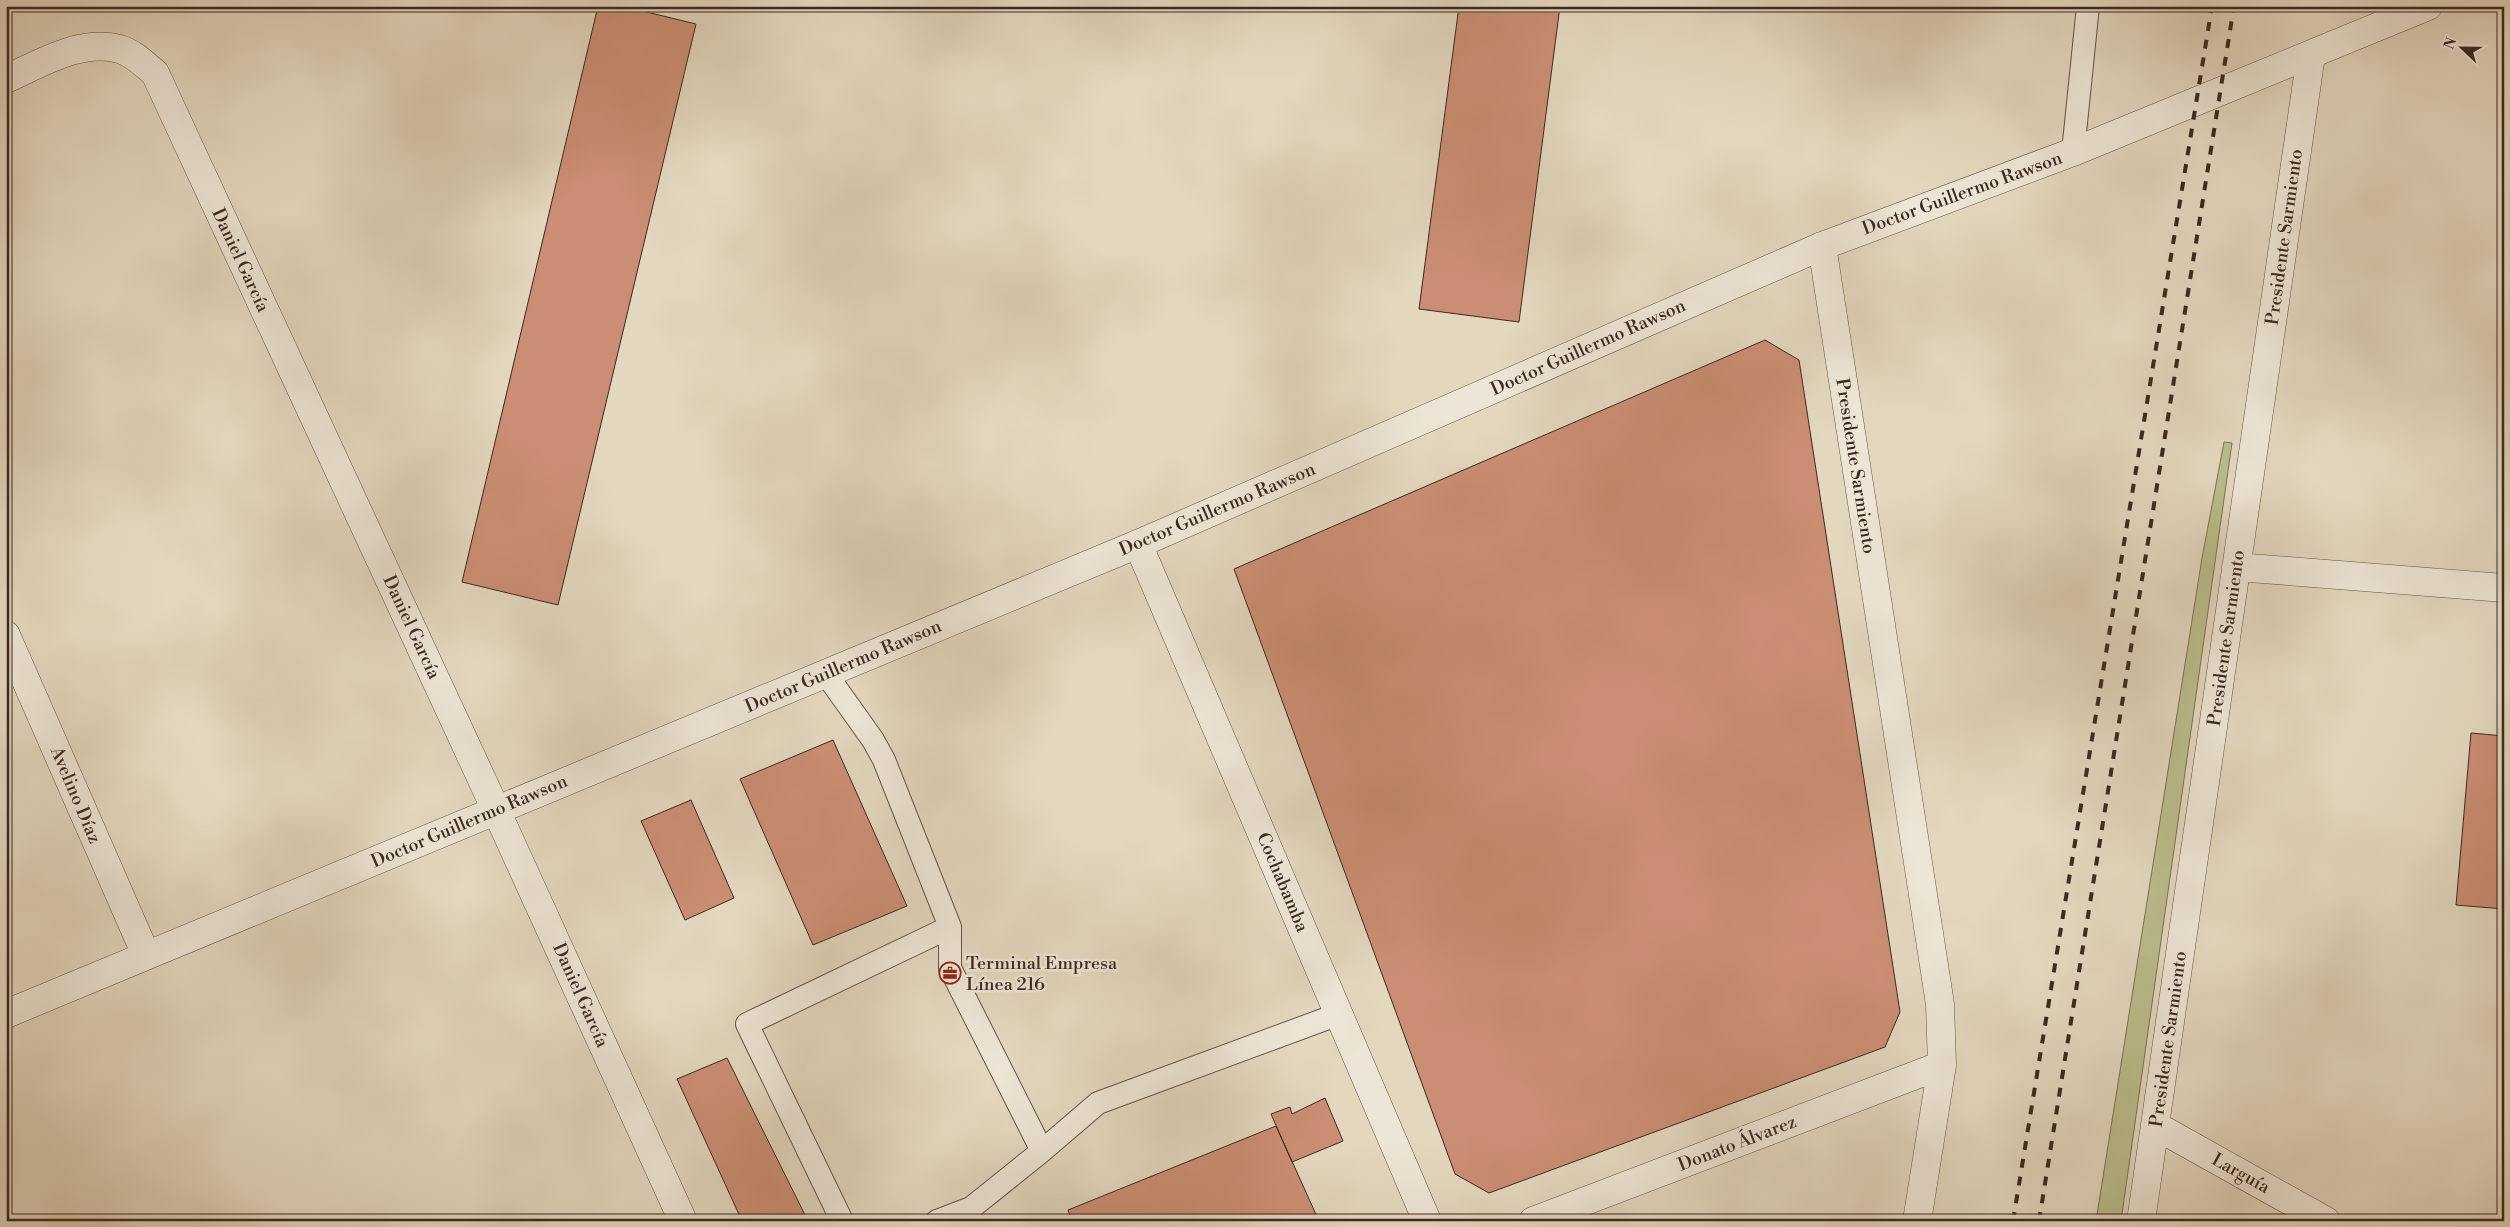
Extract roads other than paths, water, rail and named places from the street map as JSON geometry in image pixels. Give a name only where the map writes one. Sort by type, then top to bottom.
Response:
[{"type":"street","name":"Doctor Guillermo Rawson","points":[[6,1014],[1138,544],[1822,246],[2073,152],[2428,6]]},
{"type":"street","name":"Daniel García","points":[[6,79],[67,52],[96,46],[120,50],[138,59],[155,73],[496,810],[683,1221]]},
{"type":"street","name":"Presidente Sarmiento","points":[[2141,1221],[2311,55]]},
{"type":"street","name":"Presidente Sarmiento","points":[[1822,246],[1940,1004],[1942,1065],[1917,1221]]},
{"type":"street","name":"Cochabamba","points":[[1138,544],[1428,1221]]},
{"type":"street","points":[[2236,567],[2504,588]]},
{"type":"street","name":"Avelino Díaz","points":[[6,635],[146,956]]},
{"type":"street","name":"Donato Álvarez","points":[[1533,1221],[1942,1065]]},
{"type":"street","name":"Larguía","points":[[2156,1126],[2326,1221]]},
{"type":"lane","points":[[2073,152],[2088,6]]},
{"type":"lane","points":[[826,674],[884,760],[950,927],[950,968],[1042,1151]]},
{"type":"lane","points":[[842,1221],[747,1024],[950,927]]},
{"type":"lane","points":[[936,1221],[971,1208],[1098,1103],[1339,1014]]},
{"type":"railway","points":[[2013,1221],[2212,6]]},
{"type":"railway","points":[[2039,1221],[2234,6]]},
{"type":"place","name":"Terminal Empresa Línea 216","points":[[950,973]]}]
